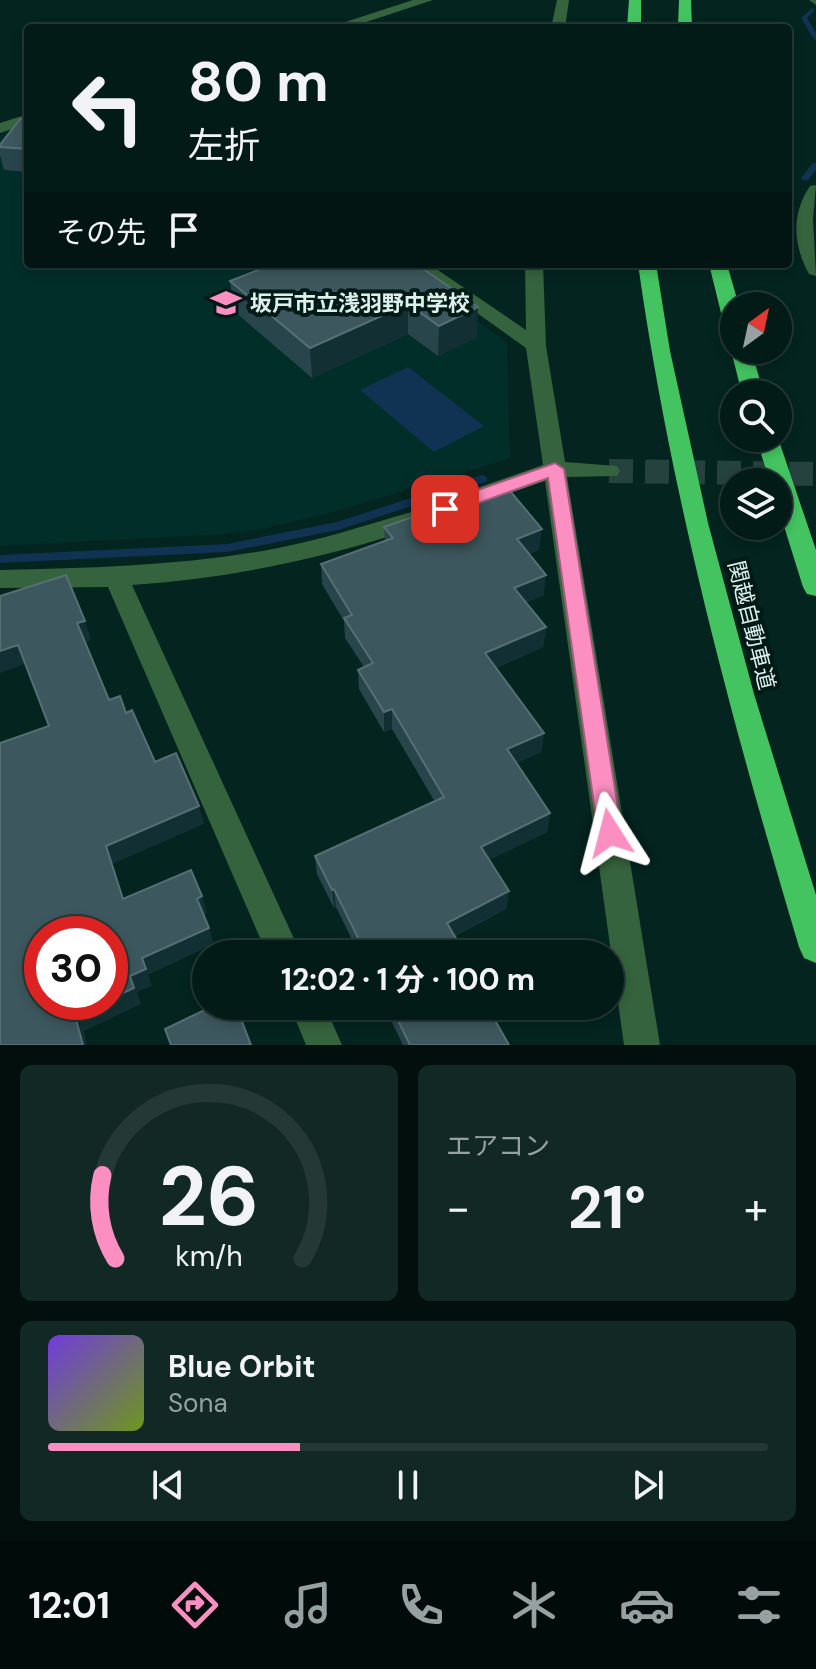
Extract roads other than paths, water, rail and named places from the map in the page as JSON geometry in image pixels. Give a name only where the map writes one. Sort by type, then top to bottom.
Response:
[{"type":"highway","points":[[634,24],[635,0]]},
{"type":"highway","points":[[685,0],[685,24]]},
{"type":"highway","name":"関越自動車道","points":[[648,268],[659,350],[682,464],[740,694],[816,947]]},
{"type":"highway","points":[[719,268],[725,292]]},
{"type":"highway","points":[[772,452],[816,587]]},
{"type":"street","points":[[347,24],[427,0]]},
{"type":"street","points":[[559,24],[563,0]]},
{"type":"street","points":[[0,128],[24,120]]},
{"type":"street","points":[[816,190],[803,214],[808,249],[816,270]]},
{"type":"street","points":[[423,268],[536,346]]},
{"type":"street","points":[[534,268],[536,346],[642,1045]]},
{"type":"street","points":[[0,579],[116,577],[252,563],[371,535],[555,469],[609,471]]},
{"type":"street","points":[[116,577],[278,940]]},
{"type":"street","points":[[313,1020],[324,1045]]},
{"type":"waterway","points":[[812,10],[804,18],[816,38]]},
{"type":"waterway","points":[[805,178],[816,165]]},
{"type":"waterway","points":[[0,559],[227,548],[338,526],[482,479]]},
{"type":"tunnel","points":[[609,471],[816,474]]},
{"type":"place","name":"坂戸市立浅羽野中学校","points":[[226,303]]}]
